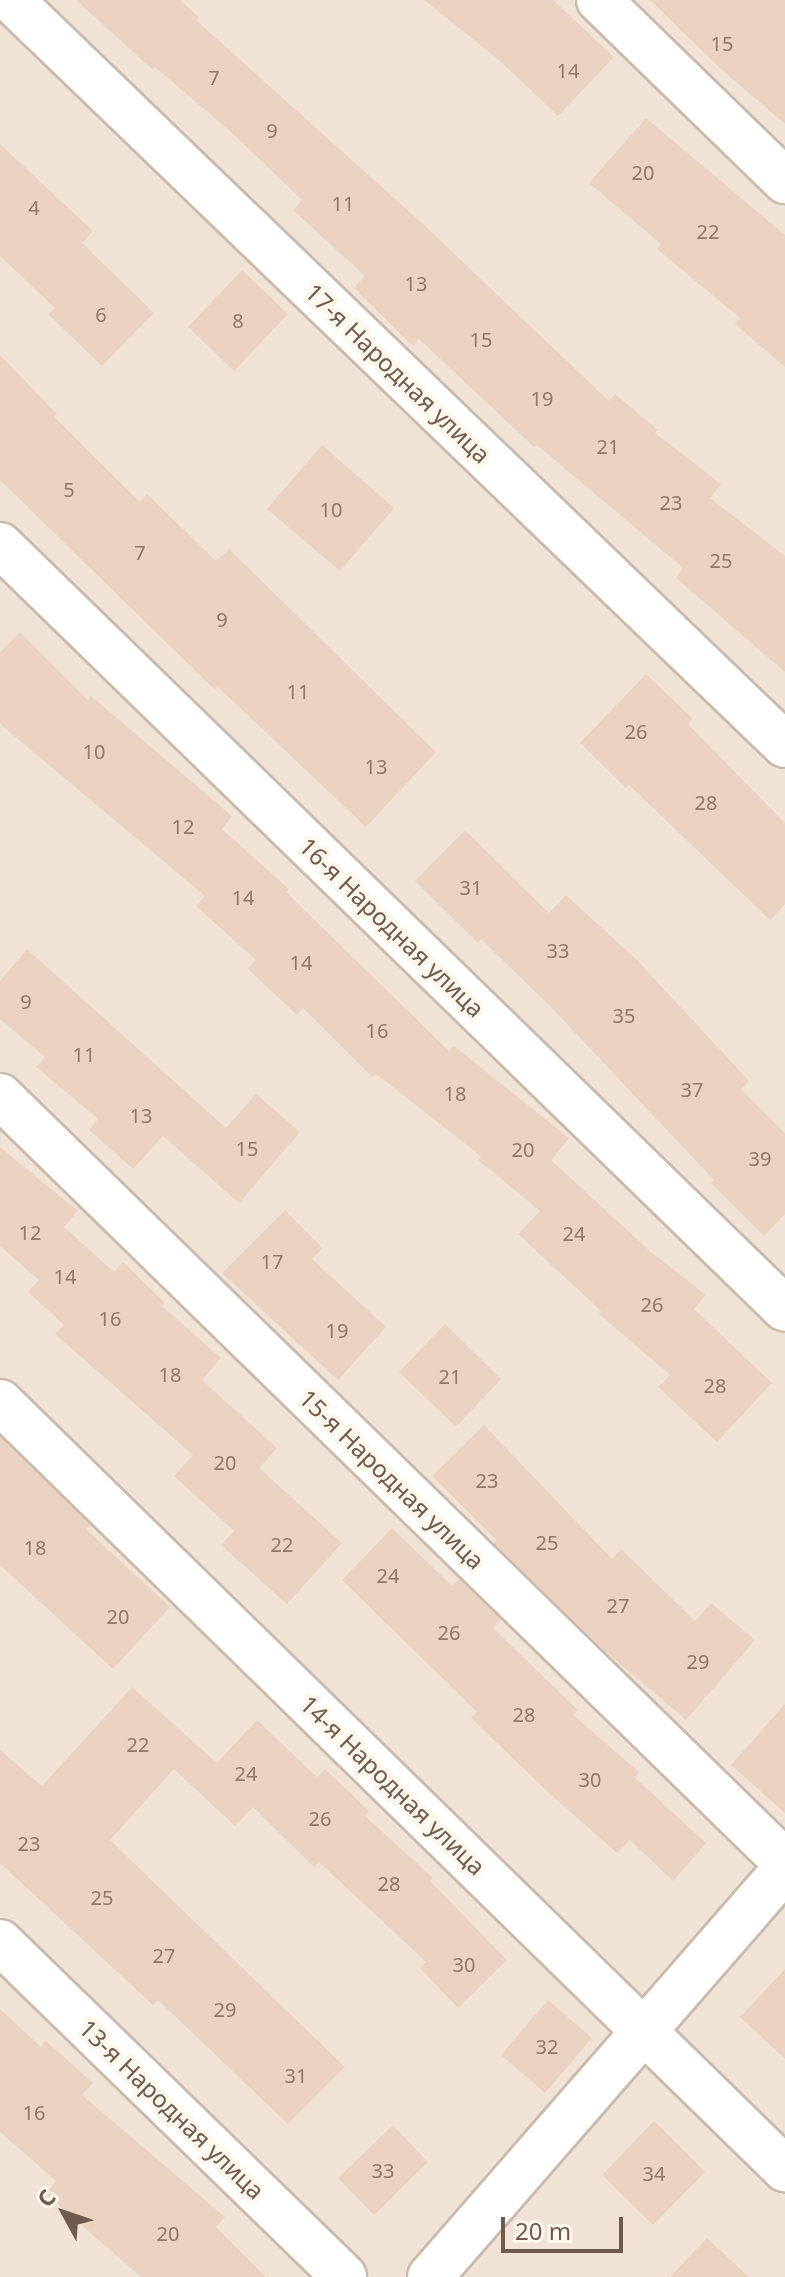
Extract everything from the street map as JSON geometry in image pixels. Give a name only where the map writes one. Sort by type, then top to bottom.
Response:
[{"type":"street","name":"17-я Народная улица","points":[[11,0],[785,745]]},
{"type":"street","points":[[599,0],[785,181]]},
{"type":"street","name":"16-я Народная улица","points":[[0,545],[785,1309]]},
{"type":"street","name":"15-я Народная улица","points":[[0,1096],[785,1862]]},
{"type":"street","name":"14-я Народная улица","points":[[0,1402],[785,2169]]},
{"type":"street","points":[[430,2277],[785,1869]]},
{"type":"street","name":"13-я Народная улица","points":[[0,1942],[344,2277]]},
{"type":"shaded area","points":[[0,0],[785,0],[785,2277],[0,2277]]},
{"type":"building","points":[[76,0],[180,0],[199,17],[196,20],[424,225],[609,401],[615,394],[658,430],[655,433],[721,484],[710,498],[785,556],[785,672],[676,578],[683,568],[537,445],[534,447],[419,339],[413,346],[354,288],[365,276],[293,210],[302,200],[231,132],[155,67],[153,70]]},
{"type":"building","points":[[424,0],[553,0],[614,57],[558,116],[500,61]]},
{"type":"building","points":[[650,0],[785,0],[785,124],[723,71]]},
{"type":"building","points":[[646,118],[785,235],[785,367],[735,324],[740,318],[657,249],[661,244],[589,183]]},
{"type":"building","points":[[0,144],[93,231],[82,243],[154,313],[102,366],[48,314],[55,308],[0,256]]},
{"type":"building","points":[[242,270],[288,314],[234,371],[188,327]]},
{"type":"building","points":[[0,355],[57,414],[54,417],[140,502],[147,494],[216,561],[229,549],[436,752],[366,827],[218,687],[215,690],[0,480]]},
{"type":"building","points":[[322,445],[394,508],[340,571],[267,509]]},
{"type":"building","points":[[20,632],[88,700],[91,696],[232,816],[222,829],[289,889],[286,892],[449,1051],[454,1046],[569,1138],[551,1160],[651,1252],[706,1295],[694,1309],[772,1383],[717,1442],[658,1387],[670,1375],[599,1314],[601,1311],[518,1234],[540,1211],[478,1160],[481,1156],[376,1074],[372,1077],[303,1008],[297,1015],[248,969],[256,960],[196,906],[205,896],[0,724],[0,652]]},
{"type":"building","points":[[646,674],[693,719],[688,724],[785,823],[785,904],[770,920],[629,785],[626,788],[580,743]]},
{"type":"building","points":[[465,830],[549,913],[566,895],[637,960],[749,1081],[741,1089],[785,1133],[785,1214],[764,1236],[711,1183],[714,1180],[549,1005],[481,939],[478,943],[415,881]]},
{"type":"building","points":[[27,949],[226,1128],[256,1094],[300,1132],[239,1203],[163,1136],[133,1169],[89,1130],[98,1119],[36,1067],[45,1057],[0,1019],[0,981]]},
{"type":"building","points":[[0,1147],[78,1211],[64,1227],[114,1272],[123,1262],[165,1303],[162,1306],[221,1358],[202,1380],[277,1448],[259,1468],[342,1543],[287,1604],[221,1545],[234,1531],[174,1476],[193,1455],[55,1334],[64,1325],[28,1292],[39,1280],[0,1246]]},
{"type":"building","points":[[285,1210],[323,1248],[312,1259],[386,1327],[338,1380],[222,1273]]},
{"type":"building","points":[[445,1324],[501,1379],[456,1427],[399,1372]]},
{"type":"building","points":[[484,1425],[612,1559],[621,1549],[695,1621],[711,1603],[755,1640],[686,1720],[605,1651],[494,1543],[496,1540],[432,1476]]},
{"type":"building","points":[[0,1437],[90,1525],[86,1529],[170,1607],[113,1669],[0,1565]]},
{"type":"building","points":[[392,1528],[452,1586],[459,1579],[501,1620],[493,1628],[578,1710],[573,1715],[639,1772],[634,1777],[706,1843],[673,1881],[630,1840],[617,1853],[550,1794],[471,1718],[477,1712],[342,1580]]},
{"type":"building","points":[[132,1687],[217,1763],[257,1720],[317,1777],[325,1769],[369,1811],[365,1816],[433,1878],[430,1881],[507,1960],[458,2008],[420,1968],[426,1962],[319,1862],[314,1867],[253,1807],[235,1826],[174,1769],[110,1840],[345,2067],[288,2124],[158,2000],[153,2005],[0,1863],[0,1750],[42,1786]]},
{"type":"building","points":[[785,1704],[785,1813],[731,1765]]},
{"type":"building","points":[[785,1969],[785,2059],[740,2017]]},
{"type":"building","points":[[548,2000],[592,2038],[545,2093],[501,2055]]},
{"type":"building","points":[[0,2009],[41,2047],[46,2041],[93,2083],[82,2095],[225,2217],[216,2227],[266,2277],[141,2277],[46,2194],[56,2181],[0,2132]]},
{"type":"building","points":[[654,2121],[705,2172],[653,2225],[602,2175]]},
{"type":"building","points":[[393,2125],[428,2162],[374,2215],[338,2178]]},
{"type":"building","points":[[707,2238],[749,2277],[670,2277]]}]
